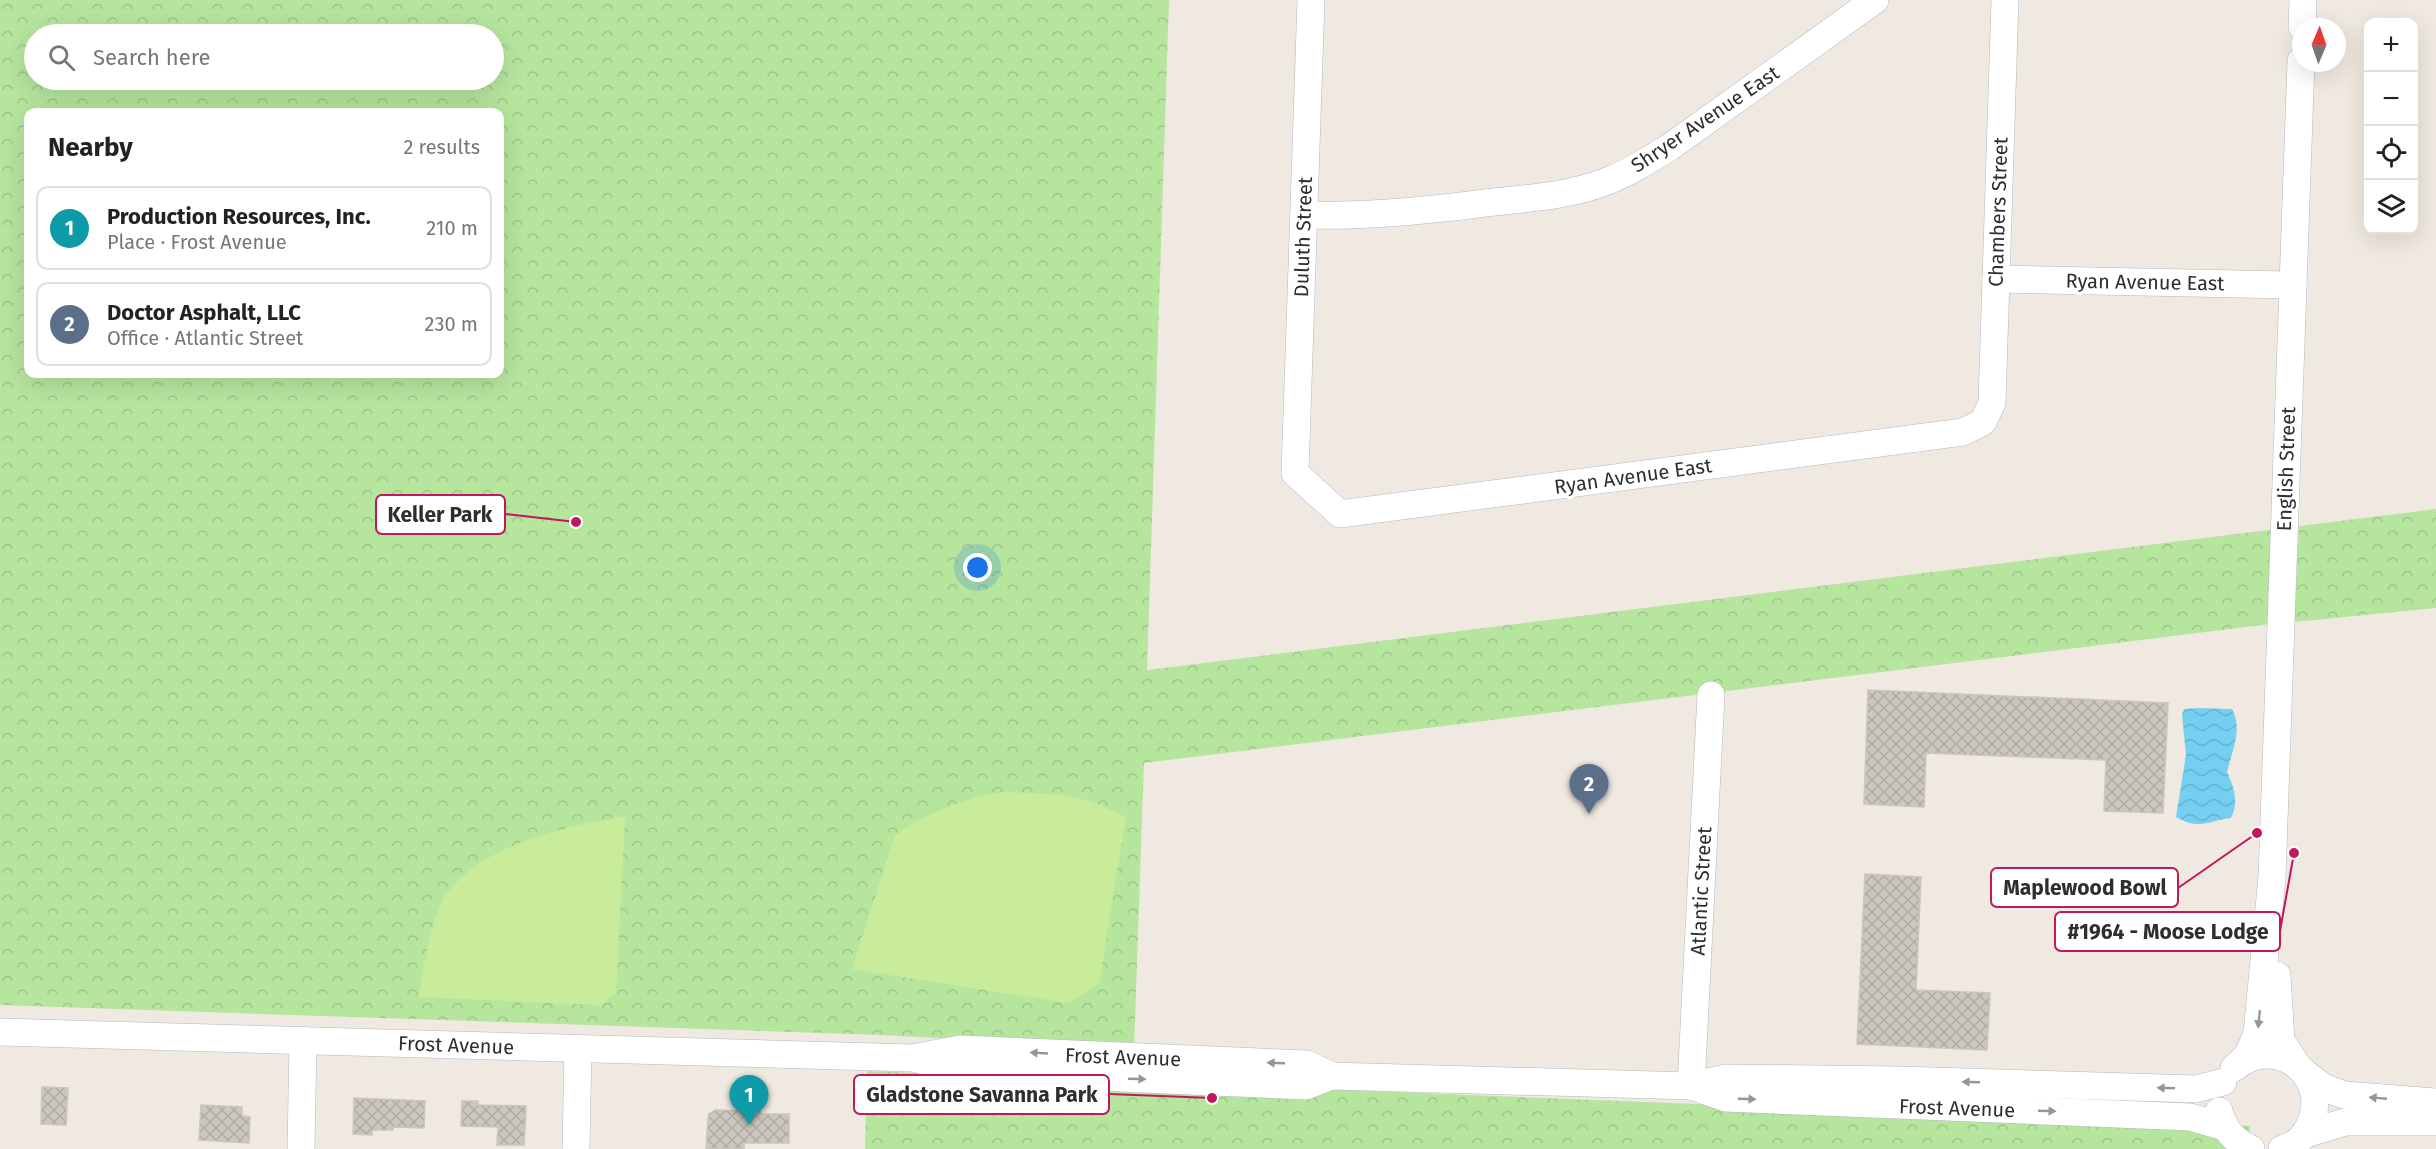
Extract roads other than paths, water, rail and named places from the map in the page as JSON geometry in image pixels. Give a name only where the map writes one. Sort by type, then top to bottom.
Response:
[{"type":"street","name":"Duluth Street","points":[[1295,473],[1311,0]]},
{"type":"street","name":"Shryer Avenue East","points":[[1304,215],[1376,216],[1415,212],[1547,196],[1610,180],[1640,166],[1670,147],[1875,0]]},
{"type":"street","name":"Chambers Street","points":[[1983,422],[1992,403],[2006,0]]},
{"type":"street","points":[[2302,18],[2303,0]]},
{"type":"street","name":"English Street","points":[[2232,1072],[2249,1053],[2257,1033],[2272,878],[2301,72]]},
{"type":"street","name":"Ryan Avenue East","points":[[1996,279],[2293,285]]},
{"type":"street","name":"Ryan Avenue East","points":[[1295,473],[1340,514],[1963,432],[1983,422]]},
{"type":"street","name":"Atlantic Street","points":[[1691,1086],[1711,695]]},
{"type":"street","name":"English Street","points":[[2272,878],[2281,1041],[2302,1069]]},
{"type":"street","name":"Frost Avenue","points":[[0,1032],[912,1058],[960,1049],[1306,1064],[1332,1076],[1691,1086],[1726,1078],[1898,1080],[2196,1089],[2232,1072],[2254,1056],[2269,1054],[2284,1058],[2302,1069]]},
{"type":"street","points":[[301,1149],[303,1040]]},
{"type":"street","points":[[576,1149],[578,1048]]},
{"type":"street","points":[[2302,1069],[2325,1088],[2344,1095],[2436,1102]]},
{"type":"street","points":[[2290,1145],[2313,1120],[2316,1104],[2314,1088],[2302,1069]]},
{"type":"street","points":[[2232,1072],[2219,1097],[2219,1112],[2239,1142]]},
{"type":"street","name":"Frost Avenue","points":[[1691,1086],[1726,1098],[2190,1117],[2239,1142]]},
{"type":"street","points":[[2290,1145],[2345,1122],[2436,1122]]},
{"type":"water","points":[[2184,709],[2232,709],[2237,724],[2236,740],[2227,772],[2235,795],[2235,806],[2231,818],[2205,824],[2192,823],[2176,817],[2186,755],[2182,715]]},
{"type":"place","name":"Keller Park","points":[[576,522]]},
{"type":"place","name":"Doctor Asphalt, LLC","points":[[1589,814]]},
{"type":"place","name":"Maplewood Bowl","points":[[2257,833]]},
{"type":"place","name":"#1964 - Moose Lodge","points":[[2294,853]]},
{"type":"place","name":"Gladstone Savanna Park","points":[[1212,1098]]},
{"type":"place","name":"Production Resources, Inc.","points":[[749,1125]]}]
